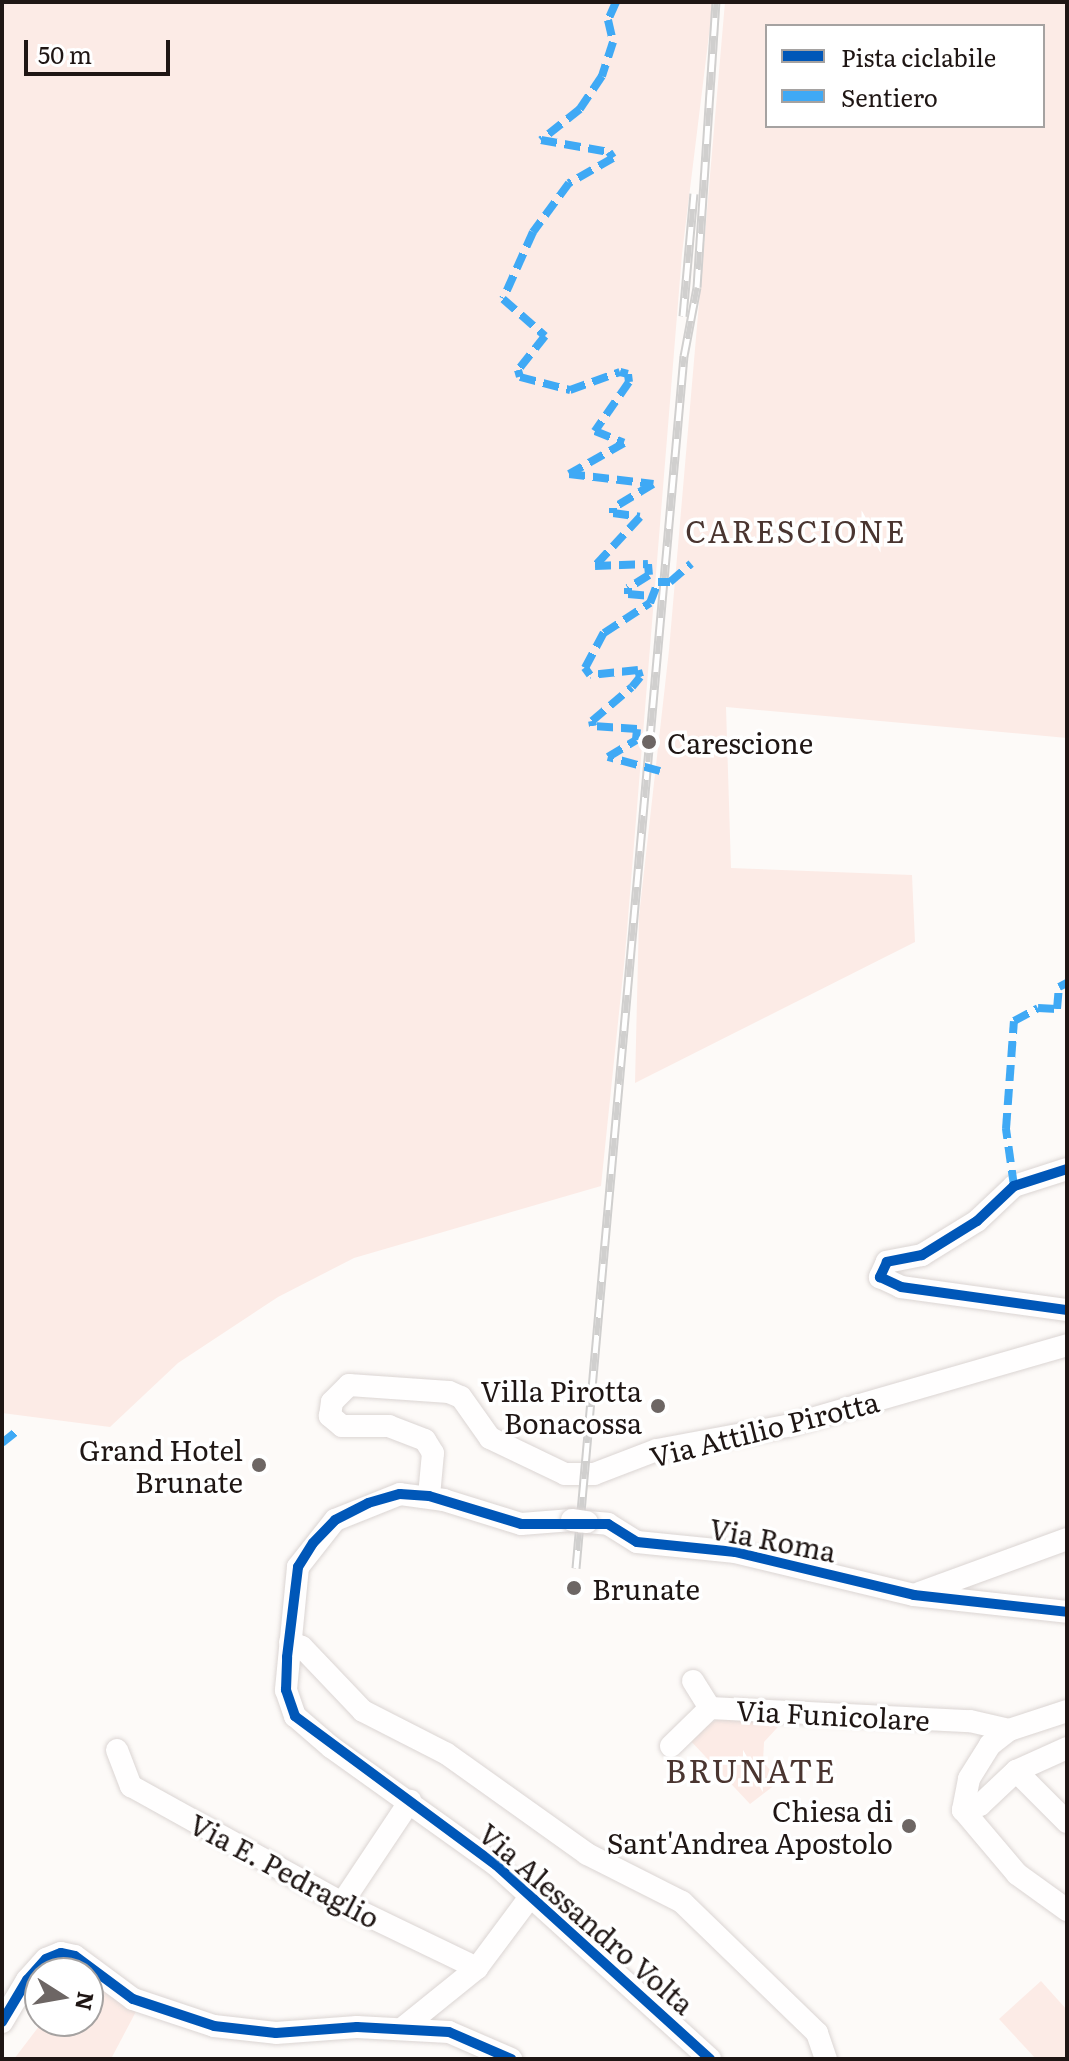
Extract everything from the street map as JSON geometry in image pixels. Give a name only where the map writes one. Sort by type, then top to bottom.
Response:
[{"type":"street","points":[[1067,1169],[1014,1186],[977,1221],[922,1255],[887,1262],[880,1277],[901,1287],[1067,1310]]},
{"type":"street","name":"Via Attilio Pirotta","points":[[429,1496],[433,1453],[425,1440],[389,1426],[342,1426],[330,1416],[332,1402],[349,1385],[449,1392],[461,1397],[490,1438],[565,1474],[594,1474],[657,1450],[787,1426],[1067,1345]]},
{"type":"street","name":"Via Alessandro Volta","points":[[429,1496],[400,1494],[368,1503],[335,1520],[313,1543],[298,1567],[286,1690],[295,1716],[331,1747],[410,1801],[530,1897],[710,2059]]},
{"type":"street","name":"Via Roma","points":[[429,1496],[521,1524],[579,1521],[608,1524],[637,1542],[735,1552],[914,1595],[1067,1612]]},
{"type":"street","points":[[914,1595],[1067,1539]]},
{"type":"street","points":[[290,1642],[302,1647],[363,1711],[447,1754],[587,1854],[682,1902],[817,2033],[826,2059]]},
{"type":"street","points":[[693,1681],[710,1708]]},
{"type":"street","name":"Via Funicolare","points":[[671,1746],[710,1708],[970,1721],[1009,1730]]},
{"type":"street","points":[[963,1810],[980,1761],[1009,1730],[1067,1711]]},
{"type":"street","points":[[963,1810],[980,1805],[1016,1771],[1067,1748]]},
{"type":"street","name":"Via E. Pedraglio","points":[[117,1750],[131,1786],[342,1903],[477,1968]]},
{"type":"street","points":[[1016,1771],[1067,1822]]},
{"type":"street","points":[[342,1903],[410,1801]]},
{"type":"street","points":[[963,1810],[1017,1874],[1067,1910]]},
{"type":"street","points":[[404,2027],[477,1968],[530,1897]]},
{"type":"street","points":[[2,2022],[27,1980],[46,1959],[61,1953],[75,1956],[133,1999],[214,2026],[276,2033],[404,2027],[475,2040],[511,2059]]},
{"type":"shaded area","points":[[2,2],[713,2],[682,254],[625,955],[601,1186],[354,1258],[278,1297],[178,1363],[110,1427],[2,1413]]},
{"type":"shaded area","points":[[725,2],[1067,2],[1067,738],[726,707],[731,868],[912,875],[915,942],[635,1083],[639,916],[669,650]]},
{"type":"shaded area","points":[[725,1714],[789,1715],[764,1742],[763,1762],[780,1781],[750,1804],[688,1738]]},
{"type":"shaded area","points":[[1041,1981],[1067,2010],[1067,2059],[1036,2059],[999,2019]]},
{"type":"shaded area","points":[[104,1989],[141,2002],[111,2059],[14,2059],[31,2037],[104,2037]]},
{"type":"railway","points":[[576,1568],[684,356],[697,287],[716,2]]},
{"type":"railway","points":[[683,316],[694,193]]},
{"type":"marked path","points":[[616,2],[608,20],[613,42],[602,76],[580,109],[541,140],[609,152],[613,158],[569,183],[533,232],[503,299],[545,336],[518,370],[520,377],[570,390],[620,372],[628,374],[629,382],[595,431],[624,443],[569,474],[653,484],[613,508],[613,513],[640,517],[595,566],[648,564],[649,575],[628,588],[628,594],[651,596]]},
{"type":"marked path","points":[[660,771],[608,757],[636,740],[637,729],[593,726],[592,721],[632,687],[640,677],[638,670],[590,675],[585,668],[604,633],[650,603],[658,582],[670,582],[691,564]]},
{"type":"marked path","points":[[1014,1186],[1006,1129],[1014,1021],[1038,1008],[1057,1009],[1059,987],[1067,983]]},
{"type":"marked path","points":[[2,1443],[18,1430]]},
{"type":"cycle path","points":[[1067,1169],[1014,1186],[977,1221],[922,1255],[887,1262],[880,1277],[901,1287],[1067,1310]]},
{"type":"cycle path","points":[[710,2059],[496,1865],[295,1716],[286,1690],[287,1657],[298,1567],[313,1543],[335,1520],[368,1503],[400,1494],[429,1496],[521,1524],[608,1524],[637,1542],[735,1552],[914,1595],[1067,1612]]},
{"type":"cycle path","points":[[2,2022],[27,1980],[46,1959],[61,1953],[75,1956],[133,1999],[214,2026],[276,2033],[357,2027],[449,2032],[511,2059]]},
{"type":"place","name":"Carescione","points":[[649,742]]},
{"type":"place","name":"Villa Pirotta Bonacossa","points":[[658,1406]]},
{"type":"place","name":"Grand Hotel Brunate","points":[[259,1465]]},
{"type":"place","name":"Brunate","points":[[574,1588]]},
{"type":"place","name":"Chiesa di Sant'Andrea Apostolo","points":[[909,1826]]},
{"type":"district","name":"CARESCIONE","points":[[796,530]]},
{"type":"district","name":"BRUNATE","points":[[751,1769]]}]
